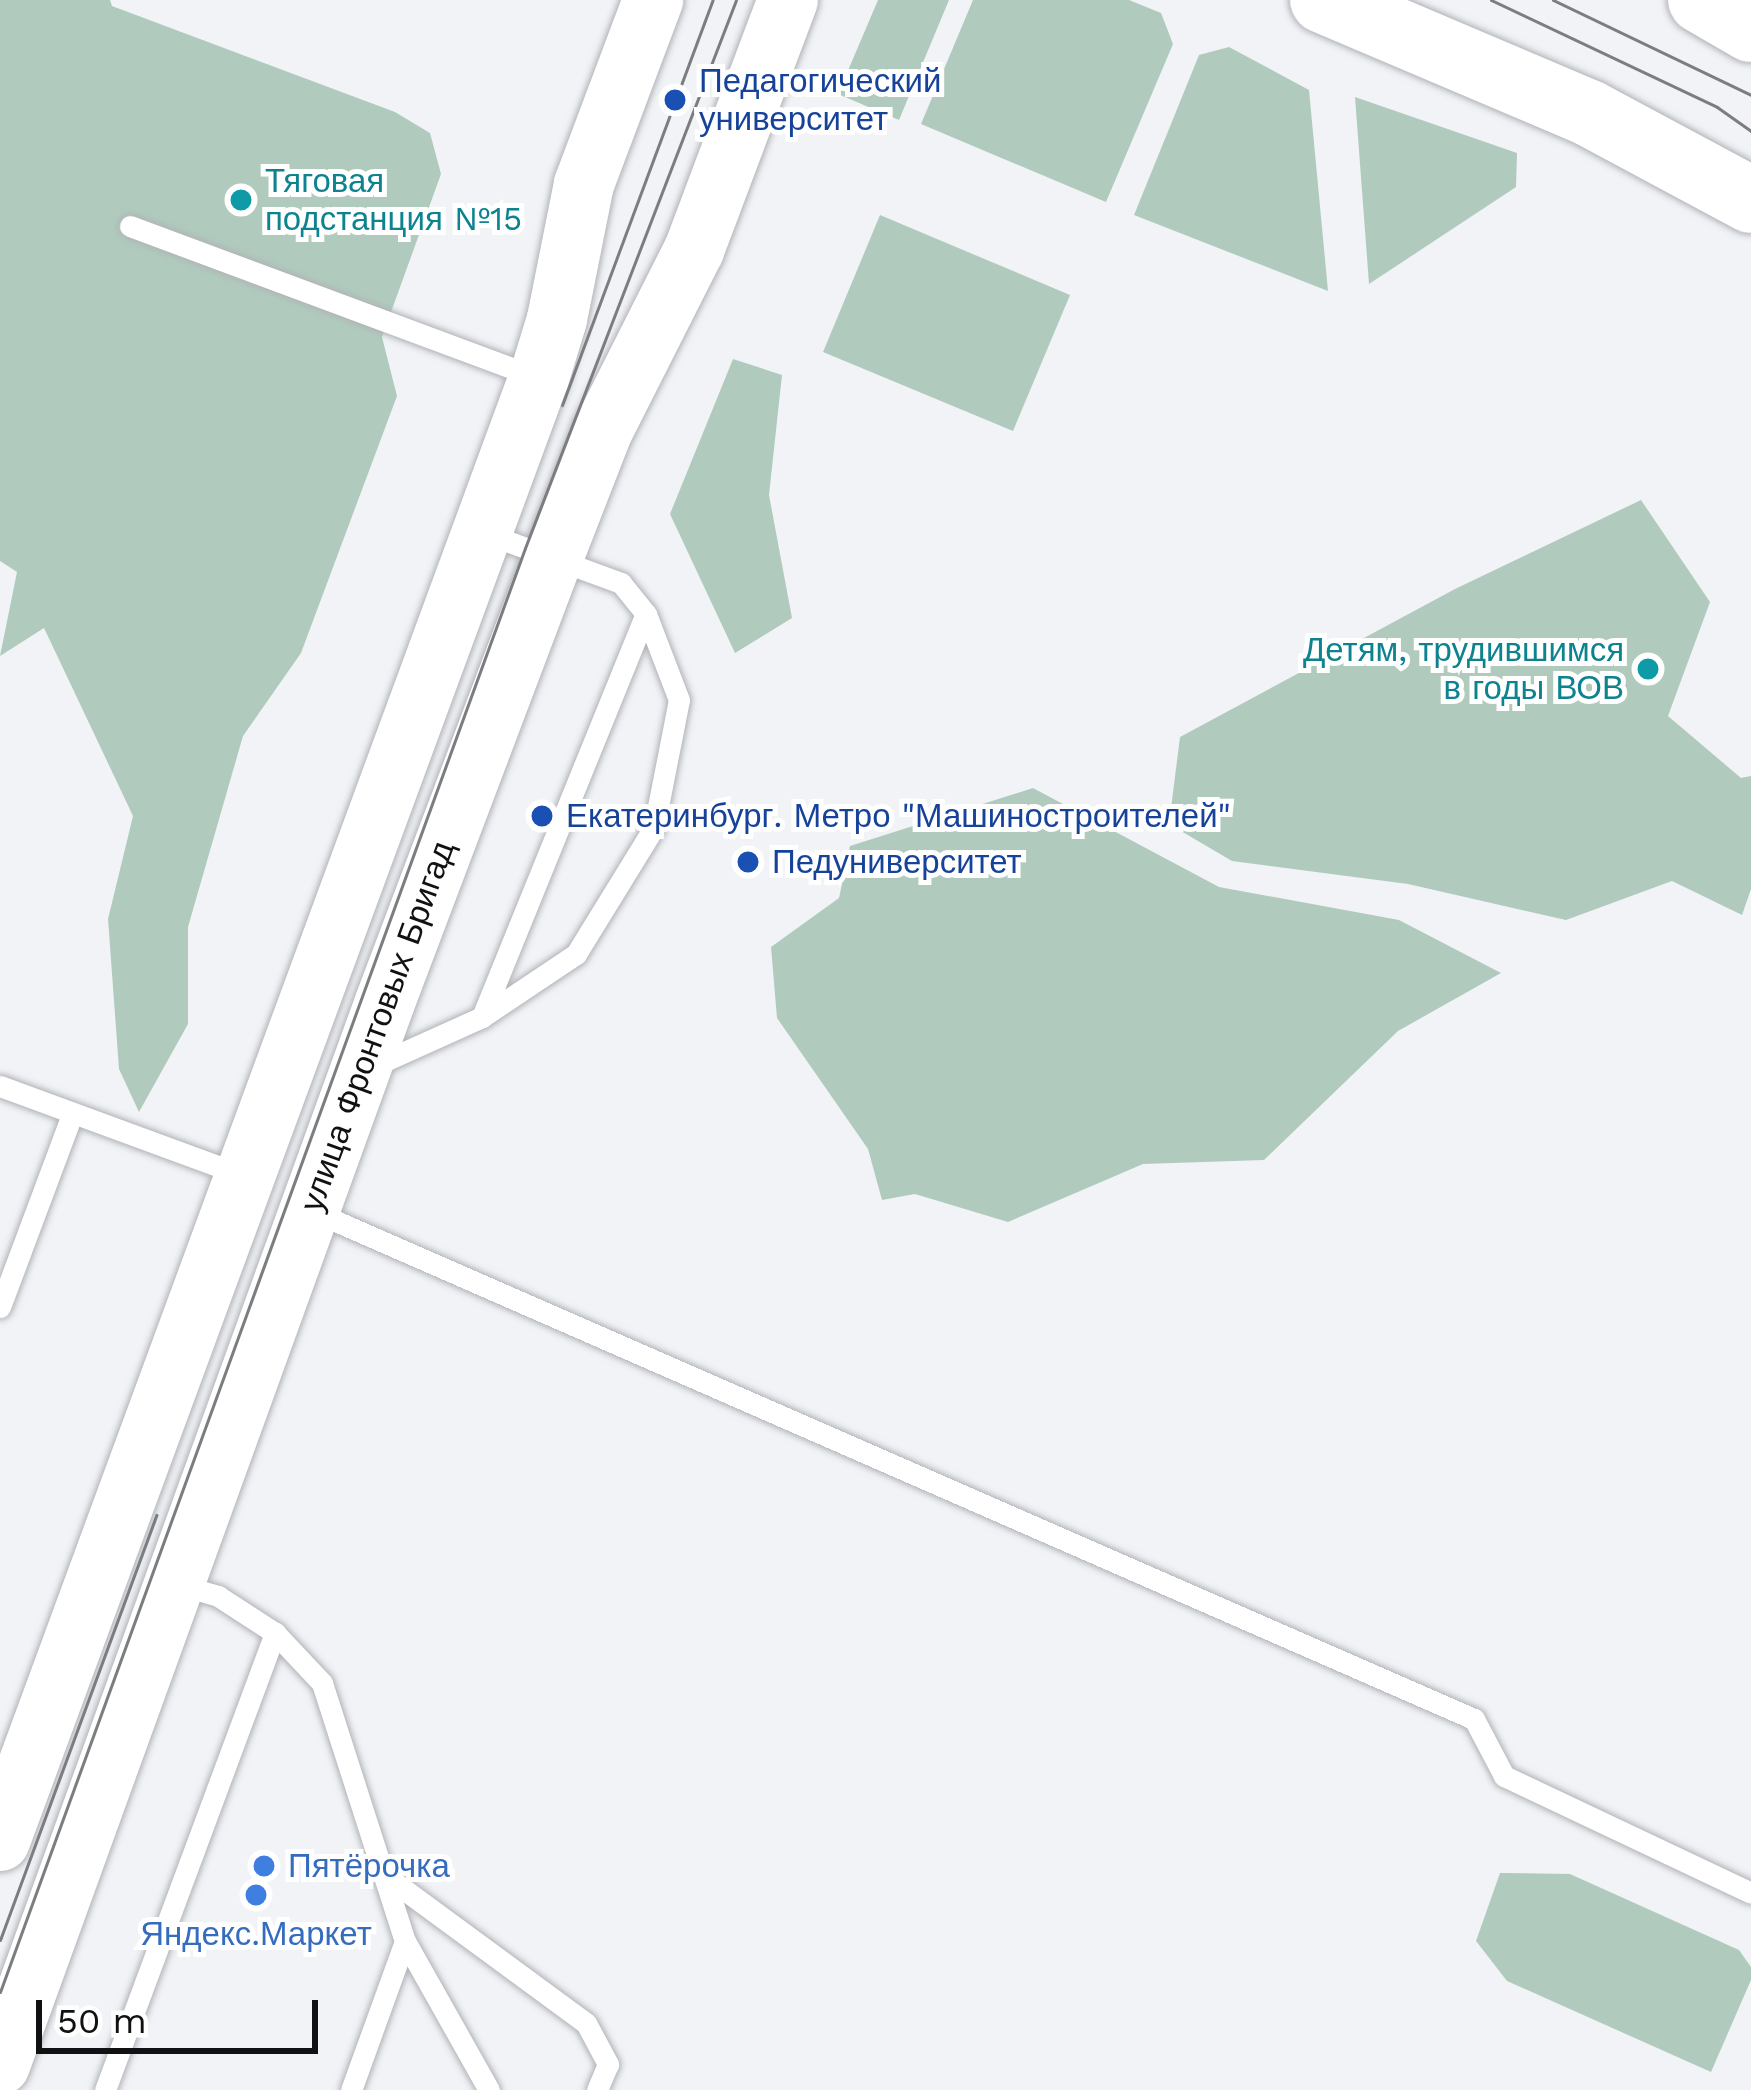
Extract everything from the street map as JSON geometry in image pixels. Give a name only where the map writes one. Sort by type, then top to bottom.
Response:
[{"type":"main road","points":[[0,1841],[11,1777],[244,1175],[539,378],[557,319],[584,184],[653,0]]},
{"type":"main road","name":"улица Фронтовых Бригад","points":[[0,2066],[309,1210],[553,558],[602,432],[694,250],[788,0]]},
{"type":"main road","points":[[1324,0],[1589,113],[1751,200]]},
{"type":"main road","points":[[1701,0],[1751,29]]},
{"type":"lane","points":[[130,226],[539,378]]},
{"type":"lane","points":[[360,1072],[482,1017],[576,954],[654,827],[680,700],[646,614],[621,583],[481,532]]},
{"type":"lane","points":[[482,1017],[646,614]]},
{"type":"lane","points":[[0,1086],[244,1175]]},
{"type":"lane","points":[[0,1307],[72,1114]]},
{"type":"lane","points":[[309,1210],[1474,1719],[1504,1776],[1751,1893]]},
{"type":"lane","points":[[176,1583],[218,1596],[275,1633],[322,1683],[405,1941],[489,2090]]},
{"type":"lane","points":[[105,2090],[275,1633]]},
{"type":"lane","points":[[383,1874],[586,2023],[608,2063],[597,2090]]},
{"type":"lane","points":[[351,2090],[405,1941]]},
{"type":"green space","points":[[0,0],[110,0],[112,6],[395,112],[430,133],[441,174],[382,337],[397,396],[301,653],[243,736],[188,927],[188,1024],[139,1112],[119,1069],[108,919],[133,816],[44,628],[0,656],[17,572],[0,561]]},
{"type":"green space","points":[[878,0],[949,0],[899,120],[838,94]]},
{"type":"green space","points":[[973,0],[1129,0],[1161,13],[1173,44],[1106,202],[921,124]]},
{"type":"green space","points":[[1229,47],[1309,90],[1328,291],[1134,215],[1199,55]]},
{"type":"green space","points":[[1355,97],[1517,153],[1516,187],[1369,284]]},
{"type":"green space","points":[[880,215],[1070,295],[1013,431],[823,352]]},
{"type":"green space","points":[[733,359],[782,375],[769,495],[792,618],[735,653],[670,514]]},
{"type":"green space","points":[[1641,500],[1710,602],[1668,716],[1741,778],[1751,776],[1751,889],[1742,915],[1672,881],[1566,920],[1408,884],[1232,861],[1169,824],[1180,737],[1455,589]]},
{"type":"green space","points":[[1033,788],[1219,887],[1399,920],[1501,973],[1398,1031],[1264,1160],[1143,1164],[1008,1222],[915,1194],[882,1200],[868,1149],[777,1018],[771,947],[839,898],[850,846]]},
{"type":"green space","points":[[1500,1873],[1570,1874],[1739,1950],[1751,1967],[1751,1980],[1711,2072],[1507,1981],[1476,1941]]},
{"type":"tram line","points":[[562,405],[713,0]]},
{"type":"tram line","points":[[0,1992],[525,548],[736,0]]},
{"type":"tram line","points":[[1491,0],[1717,107],[1751,131]]},
{"type":"tram line","points":[[1553,0],[1751,95]]},
{"type":"tram line","points":[[0,1940],[156,1515]]},
{"type":"place","name":"Педагогический университет","points":[[675,100]]},
{"type":"place","name":"Тяговая подстанция №15","points":[[241,200]]},
{"type":"place","name":"Детям, трудившимся в годы ВОВ","points":[[1648,669]]},
{"type":"place","name":"Екатеринбург. Метро \"Машиностроителей\"","points":[[542,816]]},
{"type":"place","name":"Педуниверситет","points":[[748,862]]},
{"type":"place","name":"Пятёрочка","points":[[264,1866]]},
{"type":"place","name":"Яндекс.Маркет","points":[[256,1895]]}]
